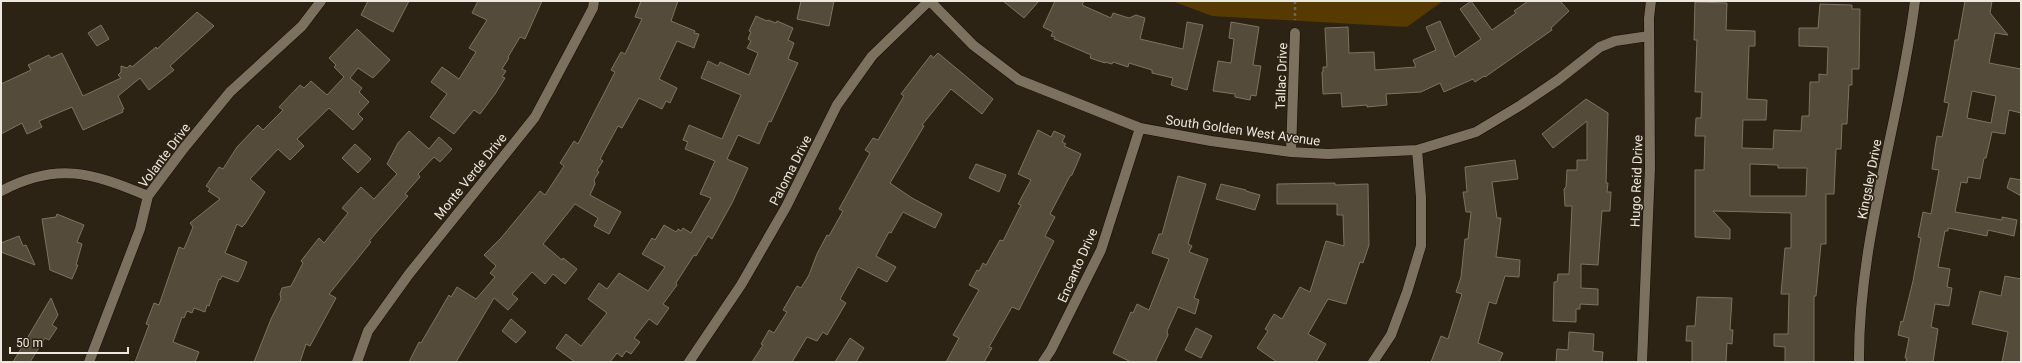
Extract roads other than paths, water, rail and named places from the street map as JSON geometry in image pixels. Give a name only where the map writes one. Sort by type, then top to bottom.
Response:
[{"type":"street","name":"Volante Drive","points":[[89,362],[140,229],[148,196],[184,148],[230,92],[302,26],[321,1]]},
{"type":"street","name":"Monte Verde Drive","points":[[357,362],[368,331],[408,274],[535,117],[593,8],[594,1]]},
{"type":"street","name":"South Golden West Avenue","points":[[930,1],[974,45],[1019,80],[1140,128],[1211,141],[1291,152],[1328,154],[1417,150],[1476,132],[1522,106],[1600,47],[1615,41],[1649,36]]},
{"type":"street","name":"Paloma Drive","points":[[689,362],[741,285],[786,207],[837,106],[872,56],[930,1]]},
{"type":"street","name":"Hugo Reid Drive","points":[[1642,362],[1650,168],[1649,36],[1651,1]]},
{"type":"street","name":"Kingsley Drive","points":[[1859,362],[1859,326],[1864,279],[1915,1]]},
{"type":"street","name":"Tallac Drive","points":[[1291,152],[1295,33]]},
{"type":"street","name":"Encanto Drive","points":[[1043,362],[1051,350],[1101,250],[1140,128]]},
{"type":"street","points":[[1373,362],[1391,335],[1407,292],[1421,246],[1421,198],[1417,150]]},
{"type":"street","points":[[1,191],[21,181],[46,174],[78,174],[107,179],[148,196]]}]
